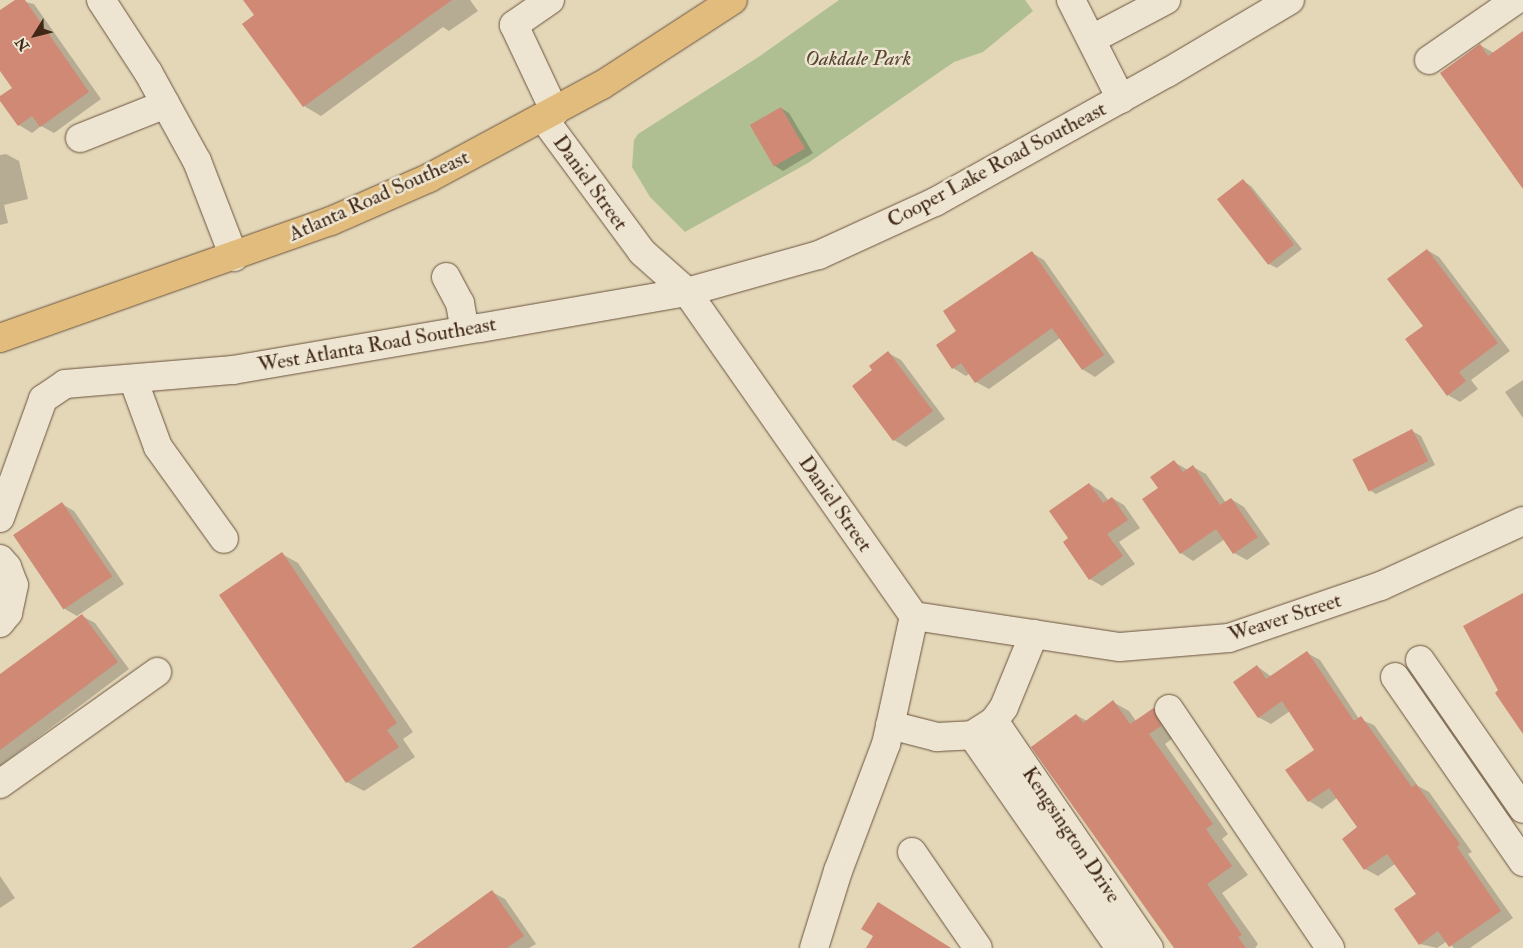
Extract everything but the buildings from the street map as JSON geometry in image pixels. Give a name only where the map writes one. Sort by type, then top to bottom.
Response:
[{"type":"main road","name":"Atlanta Road Southeast","points":[[0,338],[234,257],[380,201],[550,115],[733,0]]},
{"type":"street","points":[[101,0],[166,104],[197,161],[234,257]]},
{"type":"street","name":"Daniel Street","points":[[550,0],[514,25],[550,115],[642,252],[687,292],[914,616]]},
{"type":"street","points":[[1071,0],[1092,39],[1120,99]]},
{"type":"street","points":[[1092,39],[1166,0]]},
{"type":"street","name":"Cooper Lake Road Southeast","points":[[687,292],[819,254],[935,202],[1120,99],[1290,0]]},
{"type":"street","points":[[1429,60],[1516,0]]},
{"type":"street","points":[[80,138],[166,104]]},
{"type":"street","points":[[446,277],[460,303],[465,330]]},
{"type":"street","name":"West Atlanta Road Southeast","points":[[0,518],[43,399],[64,384],[233,370],[687,292]]},
{"type":"street","points":[[133,378],[158,447],[224,539]]},
{"type":"street","name":"Weaver Street","points":[[914,616],[1120,647],[1229,638],[1381,586],[1523,521]]},
{"type":"street","points":[[0,558],[8,567],[14,585],[8,613],[0,623]]},
{"type":"street","points":[[814,948],[838,871],[890,725],[914,616]]},
{"type":"street","points":[[890,725],[937,737],[983,728],[1014,688],[1034,634]]},
{"type":"street","points":[[1523,809],[1427,654],[1388,681],[1523,862]]},
{"type":"street","points":[[0,784],[157,672]]},
{"type":"street","points":[[1170,710],[1330,948]]},
{"type":"street","name":"Kengsington Drive","points":[[983,728],[1120,948]]},
{"type":"street","name":"Kengsington Drive","points":[[983,728],[1149,948]]},
{"type":"street","points":[[912,852],[978,948]]},
{"type":"green space","name":"Oakdale Park","points":[[839,0],[1025,0],[1033,11],[983,52],[954,62],[808,163],[685,232],[650,197],[632,167],[634,140],[638,134],[760,56]]}]
